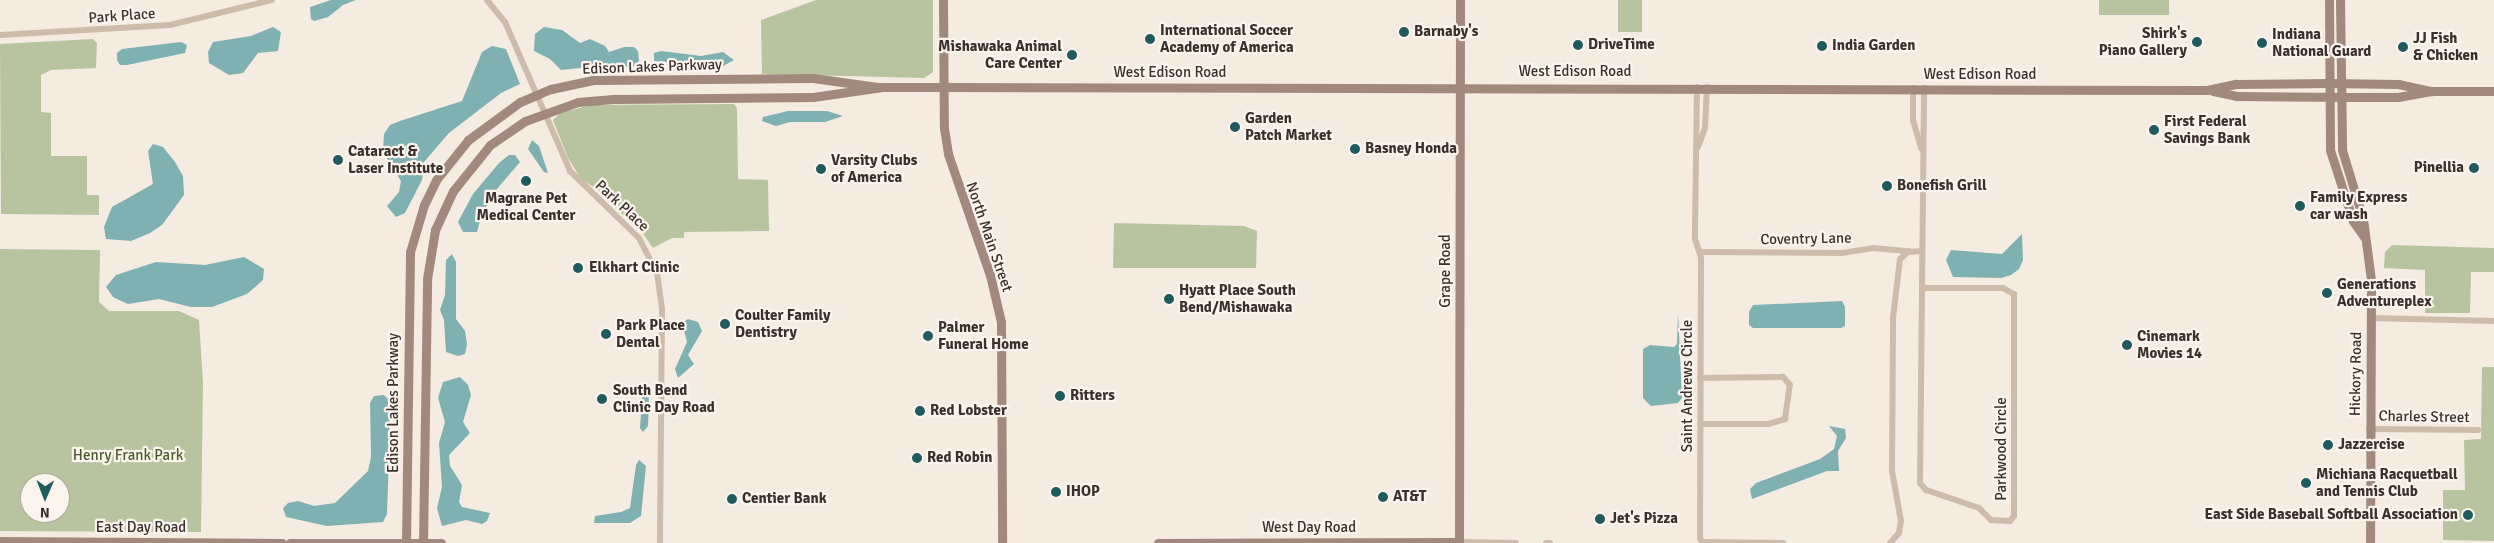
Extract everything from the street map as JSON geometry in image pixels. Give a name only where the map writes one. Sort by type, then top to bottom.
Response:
[{"type":"main road","name":"North Main Street","points":[[943,0],[943,86],[948,154],[990,275],[1001,322],[1002,543]]},
{"type":"main road","name":"Grape Road","points":[[1459,542],[1460,0]]},
{"type":"main road","name":"Hickory Road","points":[[2329,0],[2328,97],[2332,163],[2353,221],[2364,237]]},
{"type":"main road","name":"Hickory Road","points":[[2340,0],[2340,97],[2344,161],[2362,219],[2371,280],[2370,543]]},
{"type":"main road","name":"Edison Lakes Parkway","points":[[406,543],[408,273],[416,226],[436,180],[468,140],[502,113],[536,95],[568,84],[606,79],[813,78],[882,88]]},
{"type":"main road","name":"West Edison Road","points":[[2207,90],[2236,84],[2340,83],[2398,84],[2432,91]]},
{"type":"main road","name":"West Edison Road","points":[[943,86],[1460,85],[2207,90],[2237,96],[2328,97],[2398,97],[2432,91]]},
{"type":"main road","name":"Edison Lakes Parkway","points":[[424,543],[427,279],[435,230],[453,191],[481,154],[502,136],[543,113],[597,100],[813,97],[882,88],[943,86]]},
{"type":"main road","points":[[2432,91],[2494,91]]},
{"type":"main road","name":"East Day Road","points":[[0,541],[282,543]]},
{"type":"main road","name":"West Day Road","points":[[1158,543],[1459,542]]},
{"type":"main road","points":[[290,543],[441,543]]},
{"type":"street","name":"Park Place","points":[[0,35],[170,25],[272,0]]},
{"type":"street","name":"Park Place","points":[[487,0],[505,22],[543,113],[570,171],[639,238],[657,273],[662,309],[660,543]]},
{"type":"street","name":"Saint Andrews Circle","points":[[1697,87],[1695,239],[1700,252],[1701,541],[1783,543]]},
{"type":"street","name":"Saint Andrews Circle","points":[[1696,150],[1706,128],[1708,87]]},
{"type":"street","name":"Parkwood Circle","points":[[1913,88],[1913,120],[1922,152]]},
{"type":"street","name":"Parkwood Circle","points":[[1922,288],[2003,288],[2014,294],[2014,516],[2010,521],[1991,520],[1979,508],[1926,490],[1920,483],[1924,88]]},
{"type":"street","name":"Coventry Lane","points":[[1700,252],[1842,253],[1873,248],[1911,251]]},
{"type":"street","points":[[1890,543],[1899,533],[1901,521],[1892,471],[1893,318],[1900,259],[1911,251],[1922,251]]},
{"type":"street","points":[[2371,318],[2494,321]]},
{"type":"street","points":[[1700,378],[1783,377],[1790,385],[1785,419],[1768,424],[1700,424]]},
{"type":"street","name":"Charles Street","points":[[2369,429],[2478,430]]},
{"type":"street","points":[[1459,542],[1516,543]]},
{"type":"green space","points":[[816,0],[933,0],[933,72],[924,78],[762,74],[761,20]]},
{"type":"green space","points":[[1618,0],[1642,0],[1642,32],[1618,32]]},
{"type":"green space","points":[[2099,0],[2169,0],[2169,15],[2099,15]]},
{"type":"green space","points":[[93,39],[97,43],[96,68],[51,70],[41,75],[41,112],[51,113],[51,156],[87,156],[87,195],[99,195],[99,215],[1,214],[0,44]]},
{"type":"green space","points":[[734,104],[737,108],[738,179],[768,180],[769,231],[684,232],[684,238],[672,238],[653,248],[641,231],[604,198],[601,192],[581,179],[568,158],[553,120],[560,113],[591,105]]},
{"type":"green space","points":[[1114,223],[1244,226],[1257,231],[1256,268],[1113,268]]},
{"type":"green space","points":[[2392,245],[2494,248],[2494,272],[2471,272],[2470,313],[2425,313],[2425,270],[2384,268],[2385,252]]},
{"type":"green space","name":"Henry Frank Park","points":[[0,249],[100,250],[99,302],[109,311],[179,311],[199,320],[203,383],[201,532],[0,531]]},
{"type":"green space","points":[[2482,367],[2494,367],[2494,541],[2443,540],[2443,490],[2465,490],[2464,440],[2481,439]]},
{"type":"water","points":[[331,0],[356,0],[343,5],[328,17],[314,21],[311,19],[310,7]]},
{"type":"water","points":[[273,27],[281,32],[278,51],[258,53],[243,73],[229,75],[209,63],[208,52],[213,42],[251,36]]},
{"type":"water","points":[[544,27],[562,30],[580,43],[590,39],[605,46],[609,52],[624,47],[634,47],[638,51],[639,61],[633,67],[600,66],[561,70],[550,59],[534,51],[535,34]]},
{"type":"water","points":[[181,42],[187,45],[185,53],[127,65],[120,65],[117,60],[117,53],[122,49]]},
{"type":"water","points":[[492,46],[506,49],[520,84],[501,93],[449,133],[424,162],[422,180],[405,213],[396,217],[387,206],[399,192],[401,181],[383,152],[384,134],[390,125],[462,101],[482,52]]},
{"type":"water","points":[[661,51],[701,56],[723,52],[734,60],[723,66],[654,61],[654,53]]},
{"type":"water","points":[[788,111],[827,111],[843,116],[825,122],[790,122],[776,126],[762,121],[763,117]]},
{"type":"water","points":[[532,140],[539,146],[548,173],[544,172],[528,149]]},
{"type":"water","points":[[153,144],[163,147],[175,162],[183,176],[184,195],[162,225],[150,233],[131,241],[106,239],[104,227],[112,207],[153,184],[148,151]]},
{"type":"water","points":[[509,155],[515,155],[520,162],[497,189],[482,214],[477,232],[463,232],[458,222],[473,194],[499,163]]},
{"type":"water","points":[[2022,234],[2023,260],[2019,269],[2011,275],[2001,278],[1953,277],[1946,260],[1951,250],[2002,254]]},
{"type":"water","points":[[452,254],[456,262],[456,319],[465,331],[467,344],[465,354],[458,356],[446,352],[444,320],[440,310],[445,295],[446,260]]},
{"type":"water","points":[[244,257],[264,269],[263,280],[247,294],[212,307],[191,307],[159,299],[128,304],[113,297],[106,287],[116,275],[156,262],[205,265]]},
{"type":"water","points":[[1842,301],[1845,307],[1845,326],[1841,328],[1753,328],[1749,325],[1749,312],[1753,305]]},
{"type":"water","points":[[1678,312],[1682,398],[1678,403],[1651,406],[1643,398],[1643,349],[1650,345],[1674,347],[1677,344]]},
{"type":"water","points":[[688,319],[698,322],[702,331],[688,355],[694,364],[678,378],[675,369],[687,342],[682,323]]},
{"type":"water","points":[[460,377],[468,385],[471,395],[463,422],[470,433],[449,455],[450,466],[462,485],[459,502],[462,507],[490,513],[487,521],[482,524],[466,520],[442,526],[437,508],[442,487],[439,443],[445,422],[438,398],[443,382]]},
{"type":"water","points":[[643,383],[648,386],[649,402],[648,426],[643,432],[640,428]]},
{"type":"water","points":[[384,395],[390,401],[387,514],[383,522],[327,526],[286,517],[283,508],[288,503],[298,501],[314,506],[335,503],[368,471],[371,457],[370,403],[374,396]]},
{"type":"water","points":[[1829,426],[1845,429],[1846,438],[1838,451],[1839,471],[1827,471],[1752,499],[1750,489],[1756,483],[1820,459],[1834,449],[1837,436]]},
{"type":"water","points":[[639,460],[646,466],[641,516],[630,523],[594,523],[595,516],[621,512],[630,508],[636,465]]},
{"type":"place","name":"Barnaby's","points":[[1404,32]]},
{"type":"place","name":"International Soccer Academy of America","points":[[1150,39]]},
{"type":"place","name":"Shirk's Piano Gallery","points":[[2197,42]]},
{"type":"place","name":"Indiana National Guard","points":[[2262,43]]},
{"type":"place","name":"DriveTime","points":[[1578,45]]},
{"type":"place","name":"India Garden","points":[[1822,46]]},
{"type":"place","name":"JJ Fish & Chicken","points":[[2403,47]]},
{"type":"place","name":"Mishawaka Animal Care Center","points":[[1072,55]]},
{"type":"place","name":"Garden Patch Market","points":[[1235,127]]},
{"type":"place","name":"First Federal Savings Bank","points":[[2154,130]]},
{"type":"place","name":"Basney Honda","points":[[1355,149]]},
{"type":"place","name":"Cataract & Laser Institute","points":[[338,160]]},
{"type":"place","name":"Pinellia","points":[[2474,168]]},
{"type":"place","name":"Varsity Clubs of America","points":[[821,169]]},
{"type":"place","name":"Magrane Pet Medical Center","points":[[526,181]]},
{"type":"place","name":"Bonefish Grill","points":[[1887,186]]},
{"type":"place","name":"Family Express car wash","points":[[2300,206]]},
{"type":"place","name":"Elkhart Clinic","points":[[578,268]]},
{"type":"place","name":"Generations Adventureplex","points":[[2327,293]]},
{"type":"place","name":"Hyatt Place South Bend/Mishawaka","points":[[1169,299]]},
{"type":"place","name":"Coulter Family Dentistry","points":[[725,324]]},
{"type":"place","name":"Park Place Dental","points":[[606,334]]},
{"type":"place","name":"Palmer Funeral Home","points":[[928,336]]},
{"type":"place","name":"Cinemark Movies 14","points":[[2127,345]]},
{"type":"place","name":"Ritters","points":[[1060,396]]},
{"type":"place","name":"South Bend Clinic Day Road","points":[[602,399]]},
{"type":"place","name":"Red Lobster","points":[[920,411]]},
{"type":"place","name":"Jazzercise","points":[[2328,445]]},
{"type":"place","name":"Red Robin","points":[[917,458]]},
{"type":"place","name":"Michiana Racquetball and Tennis Club","points":[[2306,483]]},
{"type":"place","name":"IHOP","points":[[1056,492]]},
{"type":"place","name":"AT&T","points":[[1383,497]]},
{"type":"place","name":"Centier Bank","points":[[732,499]]},
{"type":"place","name":"East Side Baseball Softball Association","points":[[2468,515]]},
{"type":"place","name":"Jet's Pizza","points":[[1600,519]]}]
